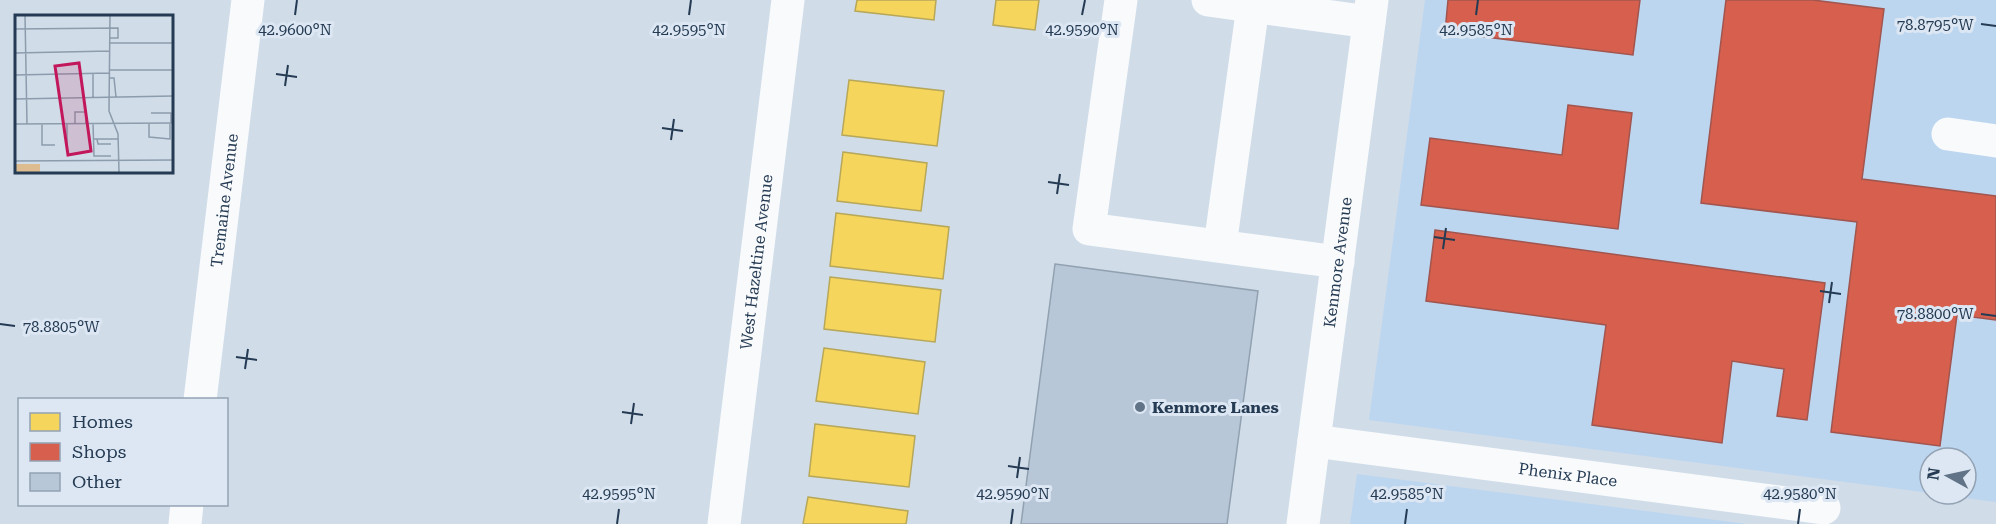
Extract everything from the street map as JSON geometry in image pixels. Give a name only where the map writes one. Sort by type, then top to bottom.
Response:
[{"type":"street","name":"Tremaine Avenue","points":[[200,398],[248,0]]},
{"type":"street","name":"West Hazeltine Avenue","points":[[724,524],[788,0]]},
{"type":"street","points":[[1121,0],[1089,229],[1338,262]]},
{"type":"street","points":[[1208,0],[1253,6],[1370,11]]},
{"type":"street","points":[[1220,246],[1253,6]]},
{"type":"street","name":"Kenmore Avenue","points":[[1303,524],[1370,11]]},
{"type":"street","points":[[1948,134],[1996,141]]},
{"type":"street","name":"Phenix Place","points":[[1314,441],[1824,508]]},
{"type":"street","points":[[184,524],[187,506]]},
{"type":"shaded area","points":[[1425,0],[1996,0],[1996,502],[1978,500],[1978,446],[1918,446],[1918,491],[1369,420]]},
{"type":"shaded area","points":[[1357,474],[1747,524],[1350,524]]},
{"type":"building: Homes","points":[[857,0],[936,0],[934,20],[855,11]]},
{"type":"building: Homes","points":[[996,0],[1039,0],[1035,30],[993,25]]},
{"type":"building: Homes","points":[[849,80],[944,91],[937,146],[842,135]]},
{"type":"building: Homes","points":[[843,152],[927,163],[921,211],[837,201]]},
{"type":"building: Homes","points":[[836,213],[949,227],[943,279],[830,266]]},
{"type":"building: Homes","points":[[830,277],[941,290],[935,342],[824,329]]},
{"type":"building: Homes","points":[[824,348],[925,362],[918,414],[816,401]]},
{"type":"building: Homes","points":[[815,424],[915,436],[909,487],[809,476]]},
{"type":"building: Homes","points":[[808,497],[908,511],[906,524],[803,524]]},
{"type":"building: Shops","points":[[1448,0],[1640,0],[1633,55],[1445,32]]},
{"type":"building: Shops","points":[[1726,0],[1813,0],[1884,9],[1862,179],[1996,196],[1996,320],[1957,315],[1940,446],[1831,432],[1857,222],[1701,203]]},
{"type":"building: Shops","points":[[1568,105],[1632,113],[1618,229],[1421,205],[1430,138],[1562,155]]},
{"type":"building: Shops","points":[[1435,230],[1825,283],[1807,420],[1777,416],[1784,369],[1732,361],[1722,443],[1592,425],[1606,325],[1426,301]]},
{"type":"building: Other","name":"Kenmore Lanes","points":[[1055,264],[1258,291],[1227,524],[1021,524]]},
{"type":"place","name":"Kenmore Lanes","points":[[1140,407]]}]
